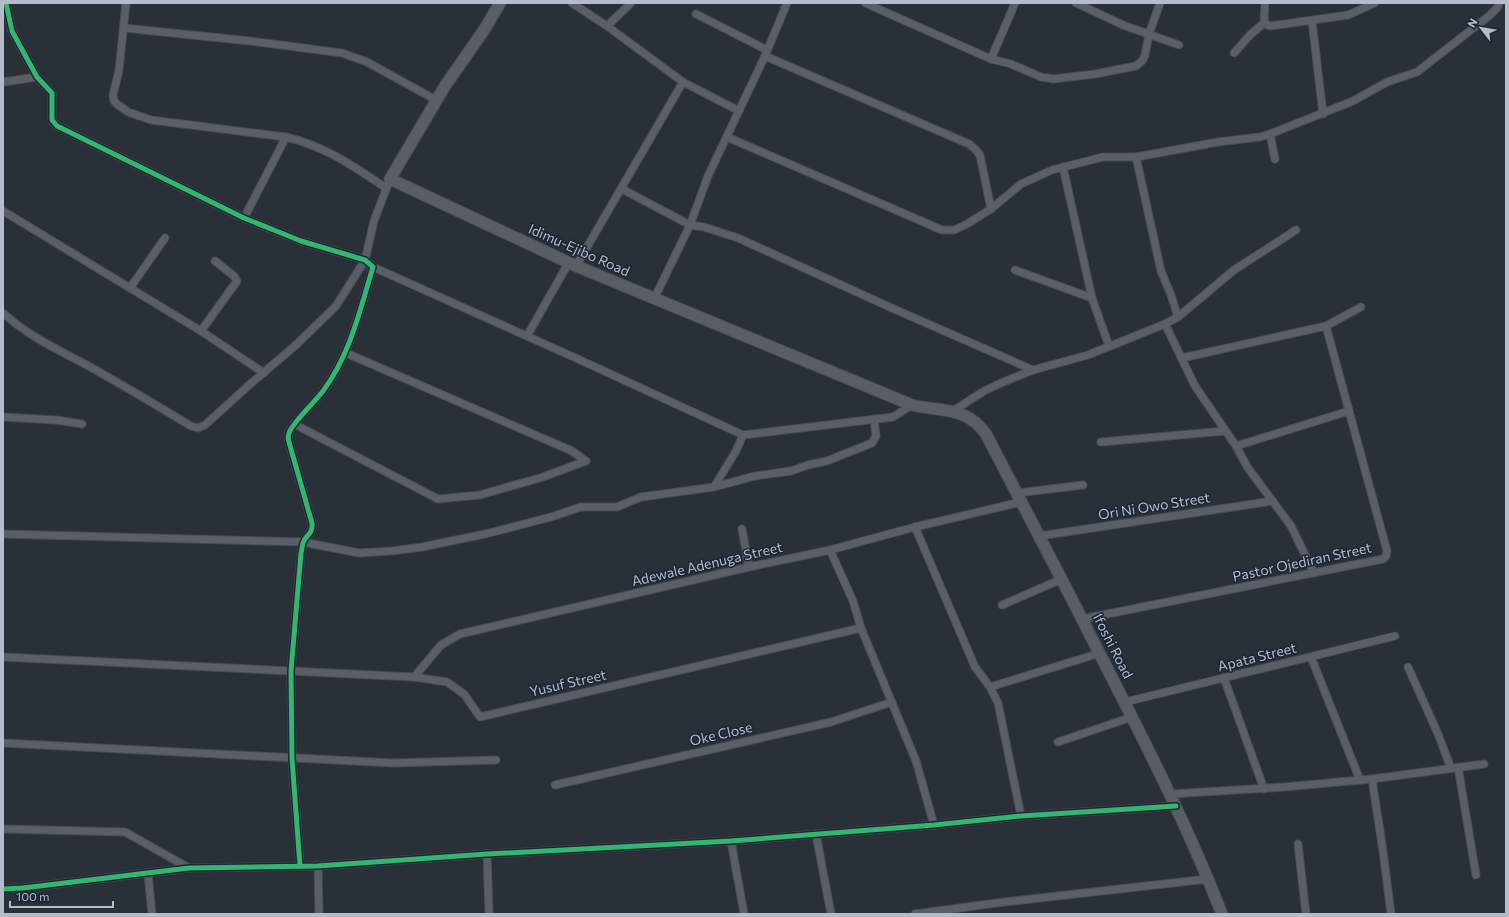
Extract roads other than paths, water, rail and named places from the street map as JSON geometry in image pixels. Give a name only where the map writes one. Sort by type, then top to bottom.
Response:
[{"type":"main road","points":[[388,183],[436,100],[484,30],[500,3]]},
{"type":"main road","name":"Idimu-Ejibo Road","points":[[388,183],[654,299],[912,405],[953,411]]},
{"type":"main road","name":"Ifoshi Road","points":[[953,411],[972,419],[986,434],[1062,579],[1171,794],[1222,914]]},
{"type":"street","points":[[6,3],[12,31],[37,77],[52,93],[52,120],[57,126],[244,218],[301,241],[364,260],[373,267],[743,435],[893,417],[912,405]]},
{"type":"street","points":[[3,313],[15,324],[28,332],[107,376],[191,426],[198,428],[206,426],[297,344],[336,306],[364,260],[374,221],[388,183],[334,154],[299,140],[286,137],[151,120],[128,112],[114,101],[113,95],[119,70],[126,3]]},
{"type":"street","points":[[572,3],[607,26],[683,82],[738,111]]},
{"type":"street","points":[[607,26],[630,3]]},
{"type":"street","points":[[654,299],[690,225],[708,176],[766,53],[787,3]]},
{"type":"street","points":[[865,3],[991,59],[1011,64],[1041,77],[1052,79],[1095,74],[1136,66],[1142,61],[1145,55],[1149,34],[1160,3]]},
{"type":"street","points":[[991,59],[1015,3]]},
{"type":"street","points":[[1076,3],[1122,25],[1179,45]]},
{"type":"street","points":[[1234,53],[1250,35],[1264,23],[1265,3]]},
{"type":"street","points":[[1264,23],[1270,26],[1348,15],[1375,3]]},
{"type":"street","points":[[727,137],[942,230],[954,230],[991,209],[1021,184],[1052,170],[1103,157],[1136,157],[1218,142],[1260,137],[1322,114],[1353,101],[1388,82],[1417,72],[1492,13],[1498,7],[1499,3]]},
{"type":"street","points":[[696,14],[766,53],[969,144],[980,155],[991,209]]},
{"type":"street","points":[[1312,21],[1322,114]]},
{"type":"street","points":[[124,28],[250,41],[342,53],[368,62],[436,100]]},
{"type":"street","points":[[3,82],[37,77]]},
{"type":"street","points":[[527,336],[622,189],[683,82]]},
{"type":"street","points":[[1270,134],[1275,159]]},
{"type":"street","points":[[244,218],[286,137]]},
{"type":"street","points":[[1136,157],[1161,271],[1178,317]]},
{"type":"street","points":[[1063,167],[1092,298],[1109,346]]},
{"type":"street","points":[[622,189],[690,225],[704,227],[738,238],[1033,370]]},
{"type":"street","points":[[3,212],[201,331],[264,373]]},
{"type":"street","points":[[953,411],[984,391],[1033,370],[1080,358],[1165,324],[1178,317],[1234,270],[1296,230]]},
{"type":"street","points":[[130,288],[165,238]]},
{"type":"street","points":[[201,331],[237,281],[234,276],[214,261]]},
{"type":"street","points":[[300,866],[292,758],[291,671],[303,542],[312,529],[312,523],[288,439],[294,424],[318,399],[332,379],[346,353],[373,267]]},
{"type":"street","points":[[1015,270],[1092,298]]},
{"type":"street","points":[[1182,358],[1326,326],[1360,307]]},
{"type":"street","points":[[1165,324],[1195,386],[1236,446],[1248,468],[1273,501],[1295,534],[1314,573]]},
{"type":"street","name":"Pastor Ojediran Street","points":[[1082,619],[1383,559],[1386,556],[1387,551],[1326,326]]},
{"type":"street","points":[[294,424],[438,499],[480,495],[543,477],[586,461],[572,451],[346,353]]},
{"type":"street","points":[[1236,446],[1349,411]]},
{"type":"street","points":[[3,417],[56,420],[82,424]]},
{"type":"street","points":[[3,534],[303,542],[359,553],[392,551],[422,547],[485,534],[551,517],[581,507],[617,507],[640,497],[714,487],[754,476],[791,471],[808,465],[827,461],[872,443],[876,436],[874,419]]},
{"type":"street","points":[[1101,442],[1225,431]]},
{"type":"street","points":[[714,487],[736,451],[743,435]]},
{"type":"street","name":"Adewale Adenuga Street","points":[[414,677],[440,645],[460,634],[830,550],[1019,498],[1083,485]]},
{"type":"street","name":"Ori Ni Owo Street","points":[[1039,536],[1273,501]]},
{"type":"street","points":[[915,527],[975,667],[990,687],[998,703],[1021,816]]},
{"type":"street","points":[[742,529],[750,567]]},
{"type":"street","points":[[830,550],[853,601],[861,628],[916,761],[934,825]]},
{"type":"street","points":[[1002,605],[1062,579]]},
{"type":"street","name":"Yusuf Street","points":[[3,657],[414,677],[447,682],[464,694],[480,717],[861,628]]},
{"type":"street","name":"Apata Street","points":[[1125,702],[1395,636]]},
{"type":"street","points":[[990,687],[1100,653]]},
{"type":"street","points":[[1311,657],[1360,780]]},
{"type":"street","points":[[1408,667],[1455,768],[1476,874]]},
{"type":"street","points":[[1224,678],[1264,789]]},
{"type":"street","name":"Oke Close","points":[[555,785],[831,722],[892,702]]},
{"type":"street","points":[[1058,742],[1132,716]]},
{"type":"street","points":[[3,743],[393,763],[496,760]]},
{"type":"street","points":[[1171,794],[1264,789],[1360,780],[1484,764]]},
{"type":"street","points":[[1372,778],[1391,914]]},
{"type":"street","points":[[3,889],[23,888],[189,868],[318,866],[487,854],[731,841],[934,825],[1021,816],[1176,806]]},
{"type":"street","points":[[3,829],[125,832],[189,868]]},
{"type":"street","points":[[816,834],[831,914]]},
{"type":"street","points":[[731,841],[744,914]]},
{"type":"street","points":[[1298,844],[1306,914]]},
{"type":"street","points":[[487,854],[489,914]]},
{"type":"street","points":[[318,866],[319,914]]},
{"type":"street","points":[[148,873],[152,914]]},
{"type":"street","points":[[915,914],[1208,879]]}]
